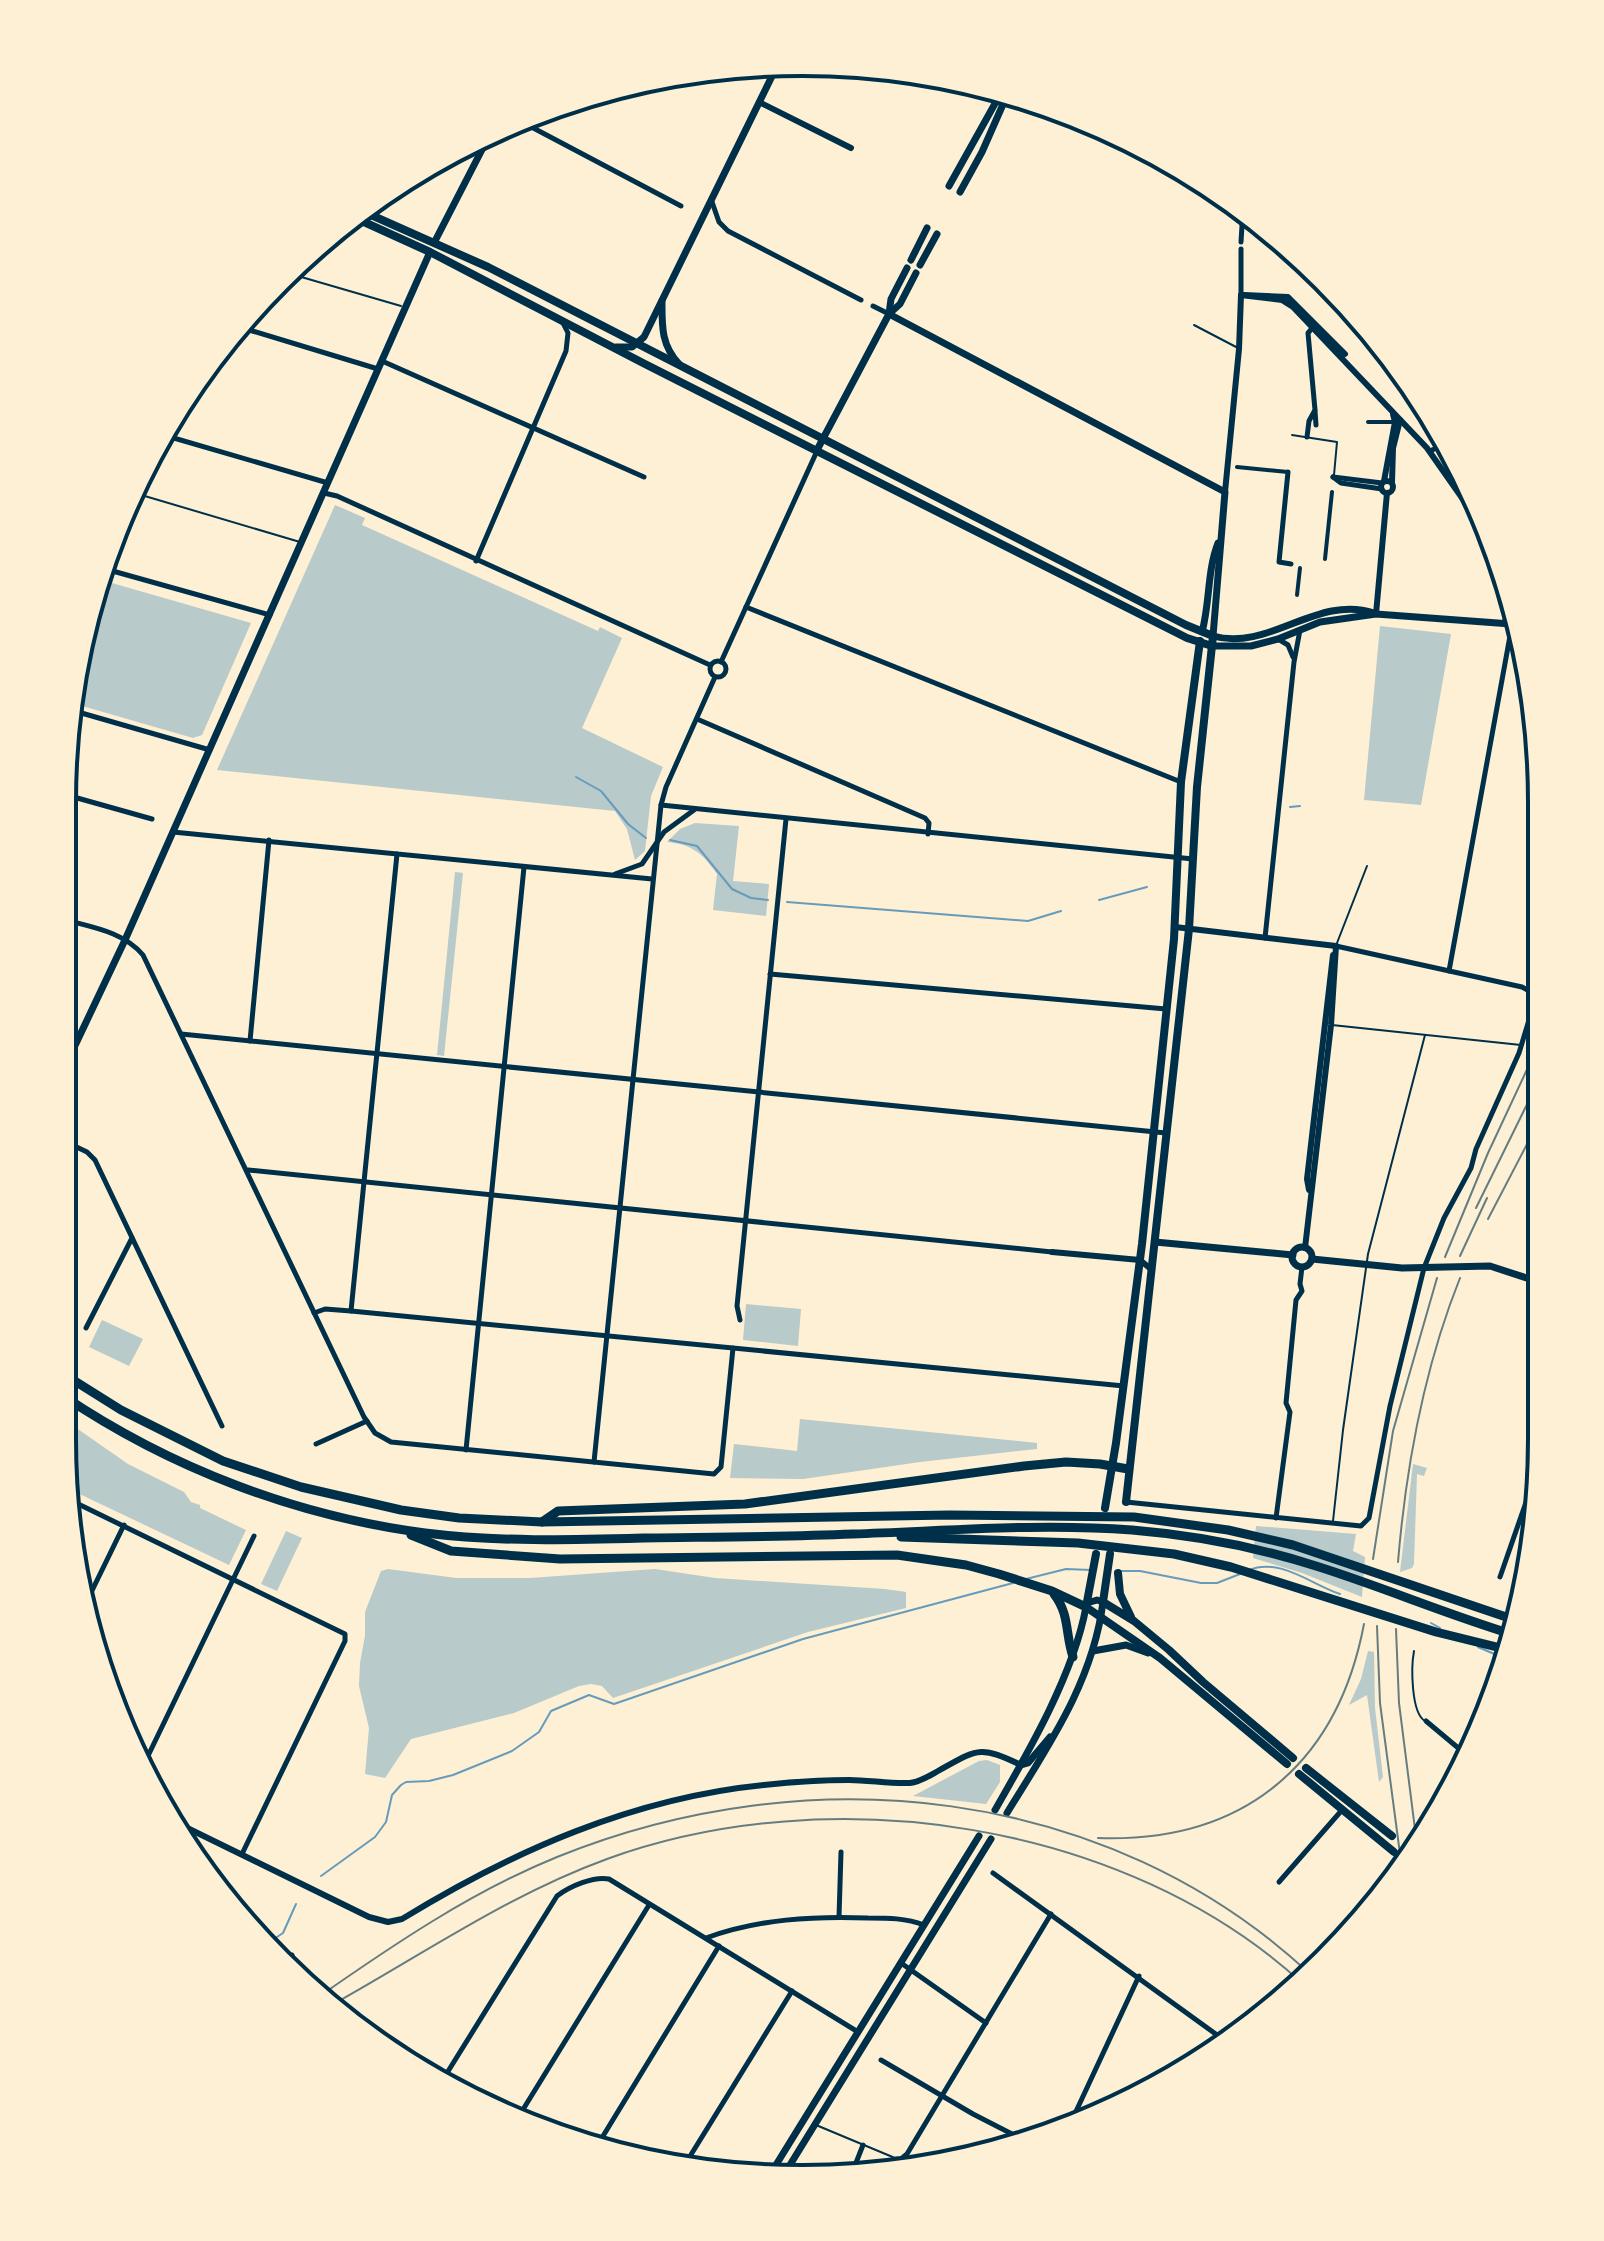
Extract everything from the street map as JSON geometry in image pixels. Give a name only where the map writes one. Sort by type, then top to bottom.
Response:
[{"type":"highway","points":[[373,217],[556,318],[1187,638],[1200,643],[1212,641]]},
{"type":"highway","points":[[366,222],[488,267],[688,372],[1202,632],[1212,641]]},
{"type":"highway","points":[[1105,1508],[1142,1244],[1175,927],[1181,782],[1202,632]]},
{"type":"highway","points":[[1126,1502],[1189,929],[1197,787],[1212,641]]},
{"type":"highway","points":[[76,1382],[163,1433],[223,1461],[270,1478],[401,1510],[459,1518],[542,1522],[1040,1514],[1134,1517],[1200,1525],[1331,1556],[1505,1617]]},
{"type":"highway","points":[[76,1404],[124,1434],[210,1475],[303,1507],[393,1528],[453,1536],[531,1540],[1041,1528],[1163,1533],[1277,1555],[1502,1631]]},
{"type":"highway","points":[[542,1522],[558,1511],[745,1504],[1024,1466],[1082,1462],[1128,1469]]},
{"type":"highway","points":[[393,1528],[451,1551],[529,1558],[897,1555],[966,1565],[1052,1591],[1086,1605],[1160,1658],[1290,1761],[1134,1621],[1103,1602],[1110,1554]]},
{"type":"highway","points":[[853,1534],[1113,1545],[1202,1560],[1436,1632],[1497,1647]]},
{"type":"highway","points":[[1086,1605],[1096,1554]]},
{"type":"highway","points":[[1118,1573],[1120,1594],[1134,1621]]},
{"type":"highway","points":[[1052,1591],[1066,1614],[1067,1640],[1073,1657]]},
{"type":"highway","points":[[1302,1771],[1394,1852]]},
{"type":"highway","points":[[1345,1806],[1392,1836]]},
{"type":"main road","points":[[611,346],[622,348],[636,345],[644,337],[771,77]]},
{"type":"main road","points":[[949,186],[995,103]]},
{"type":"main road","points":[[960,192],[1003,105]]},
{"type":"main road","points":[[76,1043],[125,940],[432,247],[481,151]]},
{"type":"main road","points":[[817,450],[889,314],[891,299],[927,228]]},
{"type":"main road","points":[[889,314],[900,304],[937,234]]},
{"type":"main road","points":[[662,299],[665,341],[672,355],[688,372]]},
{"type":"main road","points":[[889,314],[1225,492],[1212,641]]},
{"type":"main road","points":[[1202,632],[1213,556],[1220,537]]},
{"type":"main road","points":[[1212,641],[1249,638],[1332,611],[1361,609],[1376,614]]},
{"type":"main road","points":[[1212,641],[1241,647],[1278,639],[1331,620],[1376,614],[1505,624]]},
{"type":"main road","points":[[1155,1242],[1293,1255]]},
{"type":"main road","points":[[1305,1248],[1312,1259],[1302,1267],[1294,1262],[1293,1255],[1297,1249],[1305,1248]]},
{"type":"main road","points":[[1312,1259],[1424,1268],[1490,1266],[1528,1278]]},
{"type":"main road","points":[[995,1810],[1021,1765],[1073,1657],[1086,1605],[1097,1600],[1103,1602],[1093,1651],[1077,1696],[1007,1813]]},
{"type":"main road","points":[[1093,1651],[1115,1645],[1131,1645],[1160,1658]]},
{"type":"main road","points":[[1021,1765],[1028,1763],[1059,1727]]},
{"type":"main road","points":[[777,2164],[979,1836]]},
{"type":"main road","points":[[790,2164],[991,1839]]},
{"type":"street","points":[[759,102],[851,148]]},
{"type":"street","points":[[533,128],[681,206]]},
{"type":"street","points":[[711,199],[719,222],[728,231],[861,300]]},
{"type":"street","points":[[1225,492],[1239,349],[1242,225]]},
{"type":"street","points":[[1241,295],[1282,300],[1293,307],[1400,414],[1385,486],[1376,614]]},
{"type":"street","points":[[873,306],[889,314]]},
{"type":"street","points":[[476,561],[566,351],[568,333],[556,318]]},
{"type":"street","points":[[1315,326],[1308,333],[1316,425]]},
{"type":"street","points":[[1315,326],[1393,412],[1397,421],[1398,431],[1385,486]]},
{"type":"street","points":[[250,330],[380,365],[644,477]]},
{"type":"street","points":[[1307,437],[1309,421],[1315,410]]},
{"type":"street","points":[[1368,422],[1397,421],[1412,431],[1458,491]]},
{"type":"street","points":[[1398,431],[1401,428],[1412,431]]},
{"type":"street","points":[[174,438],[328,483]]},
{"type":"street","points":[[1430,451],[1436,448]]},
{"type":"street","points":[[715,677],[725,671],[721,662],[817,450]]},
{"type":"street","points":[[1237,467],[1288,472],[1279,562],[1291,564]]},
{"type":"street","points":[[1333,477],[1341,483],[1385,486]]},
{"type":"street","points":[[1325,559],[1332,492]]},
{"type":"street","points":[[324,493],[337,496],[710,665]]},
{"type":"street","points":[[1297,595],[1300,568]]},
{"type":"street","points":[[114,571],[270,615]]},
{"type":"street","points":[[746,607],[1181,782]]},
{"type":"street","points":[[1265,938],[1294,662],[1301,629]]},
{"type":"street","points":[[1278,639],[1290,649],[1294,662]]},
{"type":"street","points":[[1449,971],[1509,640]]},
{"type":"street","points":[[710,665],[715,661],[721,662]]},
{"type":"street","points":[[710,665],[711,674],[715,677]]},
{"type":"street","points":[[594,1462],[661,805],[715,677]]},
{"type":"street","points":[[81,713],[210,750]]},
{"type":"street","points":[[697,719],[925,818],[929,823],[928,834]]},
{"type":"street","points":[[76,798],[152,819]]},
{"type":"street","points":[[661,805],[1193,859]]},
{"type":"street","points":[[612,875],[642,864],[671,825],[695,809]]},
{"type":"street","points":[[740,1320],[737,1306],[786,819]]},
{"type":"street","points":[[173,832],[652,879]]},
{"type":"street","points":[[250,1041],[269,840]]},
{"type":"street","points":[[351,1311],[397,854]]},
{"type":"street","points":[[466,1450],[524,867]]},
{"type":"street","points":[[76,924],[125,940],[143,955],[314,1313],[375,1433],[391,1442],[716,1473],[721,1467],[733,1348]]},
{"type":"street","points":[[1175,927],[1336,946],[1528,990]]},
{"type":"street","points":[[1305,1248],[1309,1194],[1307,1179],[1327,1024],[1329,970],[1336,946]]},
{"type":"street","points":[[770,974],[1166,1009]]},
{"type":"street","points":[[1126,1502],[1365,1525],[1424,1268],[1444,1218],[1471,1168],[1528,1024]]},
{"type":"street","points":[[181,1034],[1166,1133]]},
{"type":"street","points":[[76,1147],[91,1155],[222,1426]]},
{"type":"street","points":[[247,1170],[1140,1260],[1152,1271]]},
{"type":"street","points":[[86,1328],[132,1238]]},
{"type":"street","points":[[1130,1259],[1142,1244],[1155,1242]]},
{"type":"street","points":[[1276,1518],[1290,1412],[1286,1403],[1296,1300],[1302,1291],[1302,1267]]},
{"type":"street","points":[[314,1313],[328,1309],[351,1311],[1124,1386]]},
{"type":"street","points":[[316,1444],[367,1421]]},
{"type":"street","points":[[80,1504],[345,1634],[345,1641],[242,1854]]},
{"type":"street","points":[[1500,1577],[1524,1506]]},
{"type":"street","points":[[92,1590],[124,1525]]},
{"type":"street","points":[[149,1755],[254,1536]]},
{"type":"street","points":[[1426,1721],[1458,1748]]},
{"type":"street","points":[[190,1829],[369,1917],[388,1922],[402,1919],[517,1855],[639,1809],[761,1785],[820,1781],[916,1782],[979,1751],[992,1751],[1021,1765]]},
{"type":"street","points":[[1279,1882],[1345,1806]]},
{"type":"street","points":[[839,1917],[841,1852]]},
{"type":"street","points":[[993,1873],[1217,2035]]},
{"type":"street","points":[[447,2072],[557,1896],[600,1878],[609,1879],[858,2032]]},
{"type":"street","points":[[523,2110],[649,1905]]},
{"type":"street","points":[[902,2158],[1051,1914]]},
{"type":"street","points":[[705,1938],[748,1925],[794,1918],[900,1918],[925,1925]]},
{"type":"street","points":[[603,2136],[719,1946]]},
{"type":"street","points":[[901,1963],[986,2023]]},
{"type":"street","points":[[1076,2111],[1139,1976]]},
{"type":"street","points":[[690,2156],[792,1991]]},
{"type":"street","points":[[881,2060],[1011,2133]]},
{"type":"street","points":[[856,2162],[863,2145]]},
{"type":"lane","points":[[301,277],[406,308]]},
{"type":"lane","points":[[1194,325],[1239,349]]},
{"type":"lane","points":[[1292,435],[1337,442],[1333,477]]},
{"type":"lane","points":[[144,496],[301,542]]},
{"type":"lane","points":[[1336,946],[1367,866]]},
{"type":"lane","points":[[1327,1024],[1522,1045]]},
{"type":"lane","points":[[1333,1523],[1367,1264],[1425,1035]]},
{"type":"lane","points":[[1414,1651],[1415,1704],[1419,1717],[1426,1721]]},
{"type":"lane","points":[[815,2124],[896,2159]]},
{"type":"shaded area","points":[[335,505],[365,518],[362,525],[598,631],[600,627],[622,638],[582,728],[663,767],[651,796],[645,851],[635,860],[627,829],[615,811],[217,770]]},
{"type":"shaded area","points":[[111,583],[251,623],[202,735],[193,738],[82,706],[90,660]]},
{"type":"shaded area","points":[[1380,626],[1451,634],[1421,805],[1364,800]]},
{"type":"shaded area","points":[[695,823],[739,826],[733,881],[769,884],[766,916],[713,910],[717,874],[696,851],[667,842],[680,829]]},
{"type":"shaded area","points":[[455,872],[463,873],[444,1056],[437,1055]]},
{"type":"shaded area","points":[[746,1304],[801,1309],[798,1346],[743,1340]]},
{"type":"shaded area","points":[[102,1320],[143,1339],[129,1366],[89,1347]]},
{"type":"shaded area","points":[[800,1419],[1037,1443],[1037,1449],[803,1479],[730,1478],[734,1444],[797,1451]]},
{"type":"shaded area","points":[[76,1428],[128,1464],[184,1492],[200,1508],[246,1530],[229,1565],[79,1494]]},
{"type":"shaded area","points":[[1413,1464],[1427,1468],[1424,1476],[1417,1474],[1414,1564],[1412,1568],[1400,1572]]},
{"type":"shaded area","points":[[1256,1526],[1356,1534],[1353,1551],[1365,1557],[1362,1597],[1253,1558]]},
{"type":"shaded area","points":[[286,1531],[302,1538],[277,1591],[261,1584]]},
{"type":"shaded area","points":[[388,1569],[456,1578],[530,1578],[655,1569],[715,1578],[906,1592],[906,1608],[808,1632],[613,1698],[602,1686],[579,1686],[514,1713],[411,1739],[385,1778],[365,1774],[369,1728],[359,1686],[365,1612],[381,1571]]},
{"type":"shaded area","points":[[1368,1651],[1374,1652],[1375,1708],[1383,1777],[1379,1782],[1367,1695],[1349,1705],[1361,1679]]},
{"type":"shaded area","points":[[987,1760],[1000,1765],[1000,1782],[986,1804],[913,1796],[979,1761]]},
{"type":"waterway","points":[[576,777],[601,791],[628,824],[646,838]]},
{"type":"waterway","points":[[1290,807],[1300,806]]},
{"type":"waterway","points":[[670,840],[697,846],[732,889],[751,898],[768,900]]},
{"type":"waterway","points":[[1099,900],[1147,887]]},
{"type":"waterway","points":[[787,902],[1028,921],[1061,911]]},
{"type":"waterway","points":[[1249,1570],[1261,1567],[1284,1570],[1340,1594]]},
{"type":"waterway","points":[[1026,1579],[1066,1569],[1091,1570]]},
{"type":"waterway","points":[[1121,1571],[1140,1571],[1201,1583],[1217,1583],[1240,1574]]},
{"type":"waterway","points":[[321,1876],[375,1837],[386,1822],[392,1795],[401,1785],[453,1775],[512,1751],[539,1732],[551,1711],[589,1695],[614,1704],[803,1639],[1013,1583]]},
{"type":"waterway","points":[[1431,1623],[1440,1628]]},
{"type":"waterway","points":[[1478,1647],[1495,1654]]},
{"type":"waterway","points":[[275,1938],[283,1933],[296,1904]]},
{"type":"railway","points":[[1445,1257],[1528,1067]]},
{"type":"railway","points":[[1476,1208],[1528,1102]]},
{"type":"railway","points":[[1488,1219],[1528,1142]]},
{"type":"railway","points":[[1460,1256],[1487,1198]]},
{"type":"railway","points":[[1373,1559],[1393,1431],[1437,1278]]},
{"type":"railway","points":[[1398,1562],[1418,1418],[1436,1347],[1460,1278]]},
{"type":"railway","points":[[1098,1838],[1150,1836],[1197,1827],[1238,1810],[1275,1786],[1306,1755],[1331,1718],[1351,1674],[1364,1624]]},
{"type":"railway","points":[[1377,1626],[1380,1703],[1400,1851]]},
{"type":"railway","points":[[1396,1629],[1399,1703],[1415,1828]]},
{"type":"railway","points":[[329,1990],[463,1903],[557,1857],[653,1825],[752,1806],[852,1799],[952,1806],[1049,1827],[1142,1862],[1230,1911],[1300,1966]]},
{"type":"railway","points":[[341,2000],[500,1908],[607,1859],[694,1834],[785,1821],[878,1820],[972,1830],[1063,1851],[1150,1884],[1230,1928],[1291,1975]]}]
